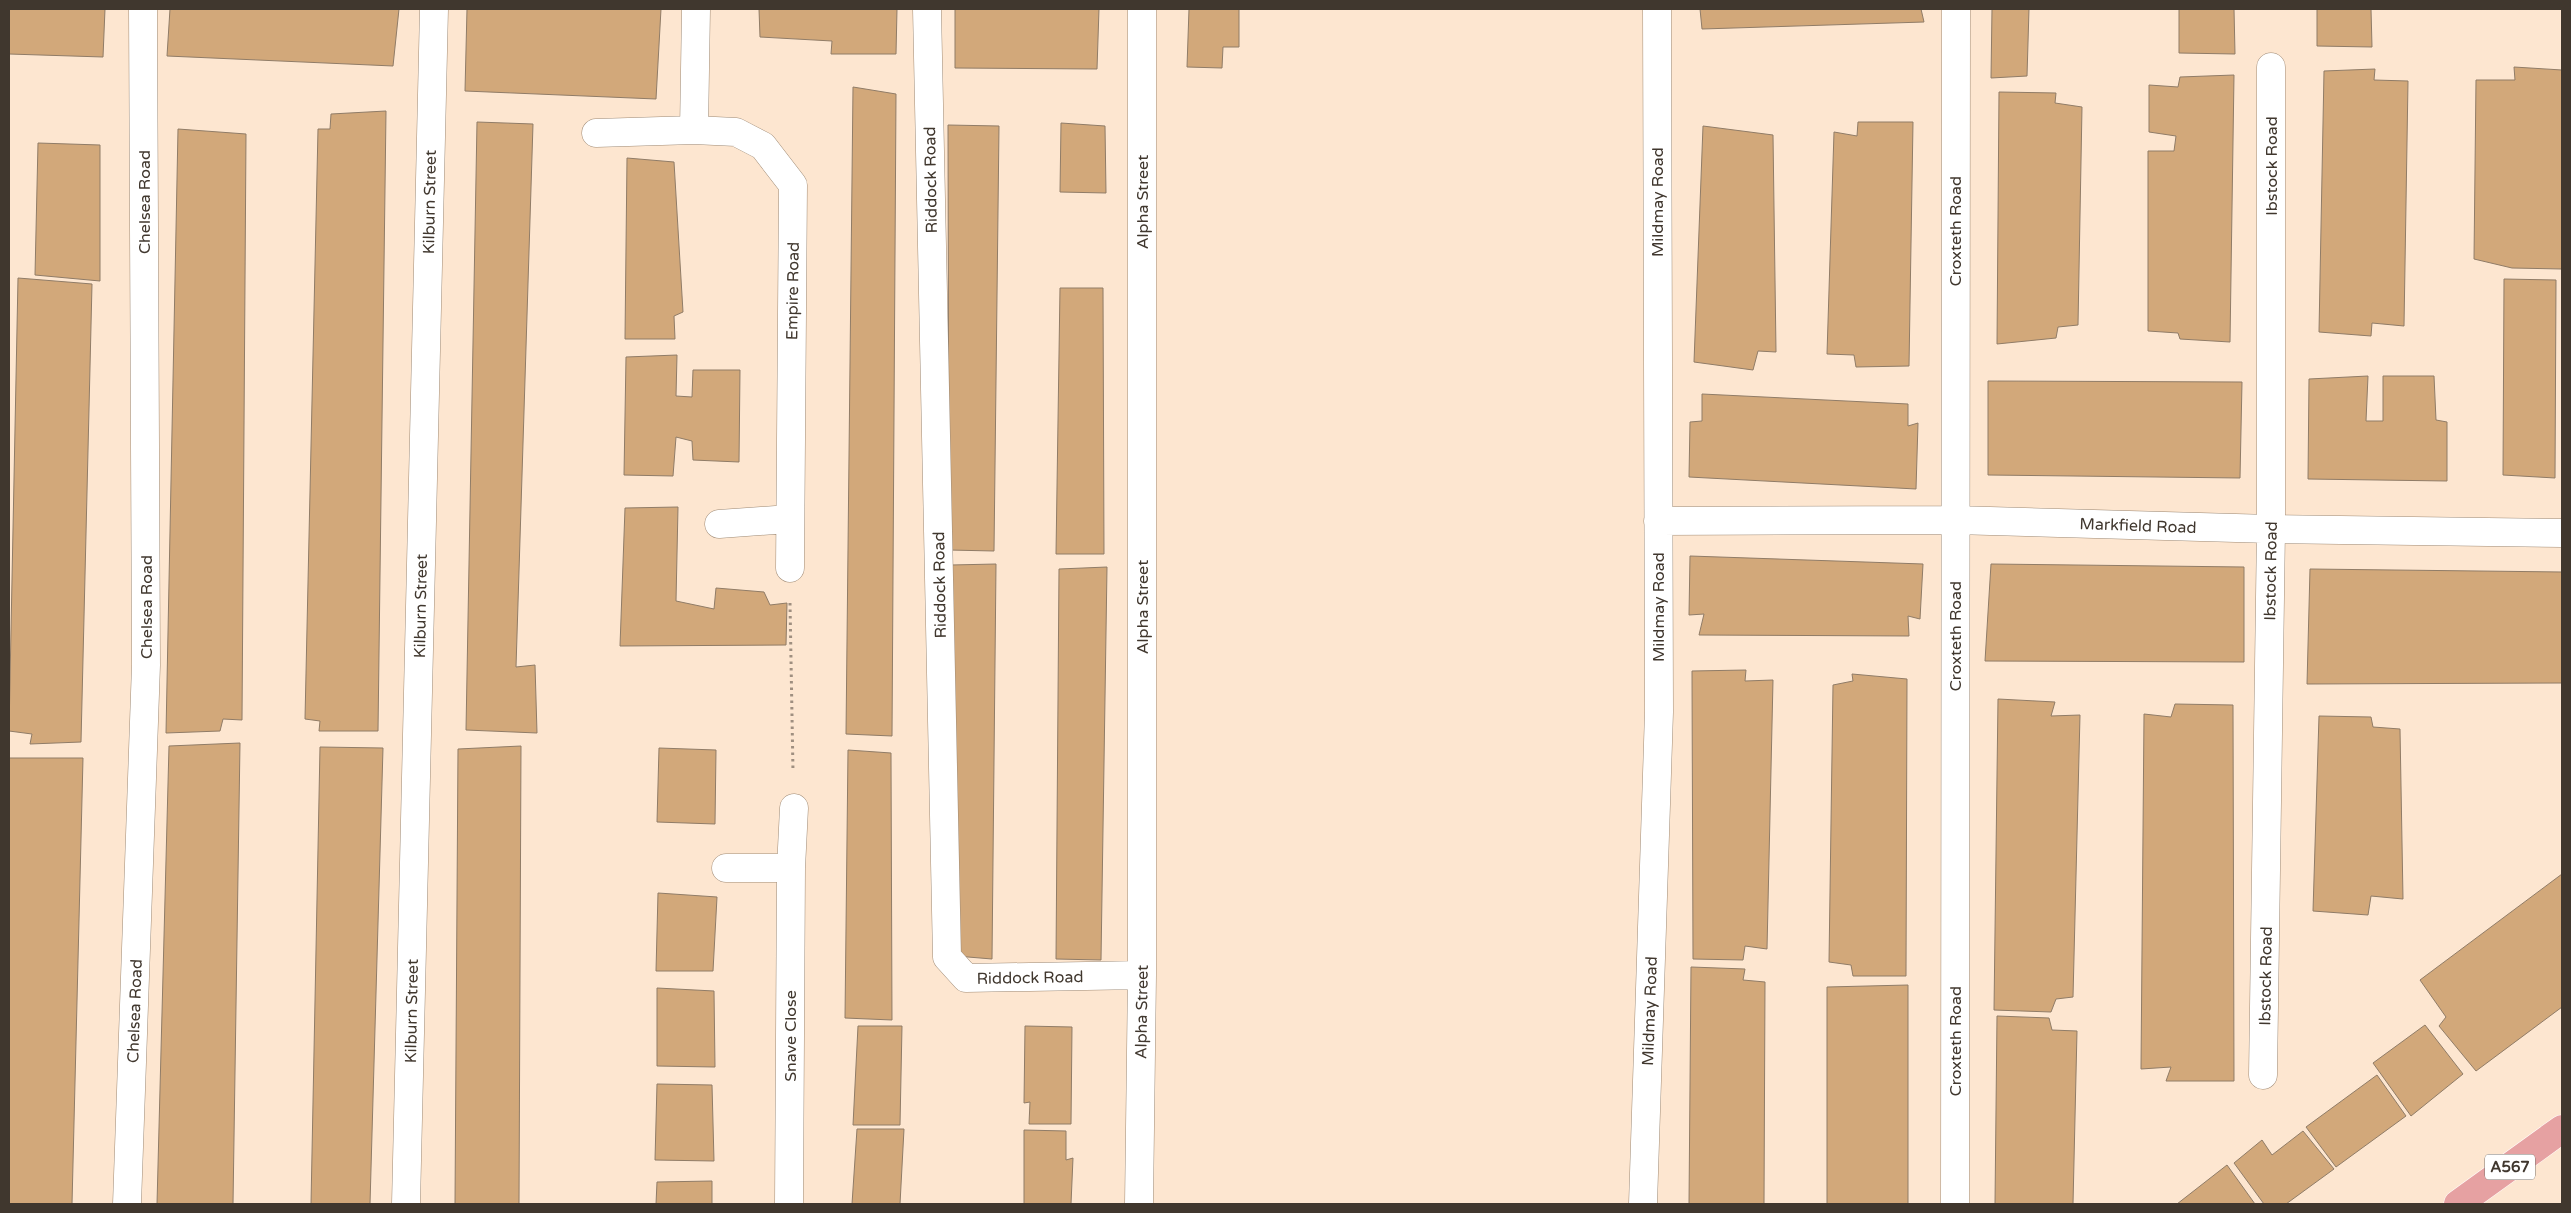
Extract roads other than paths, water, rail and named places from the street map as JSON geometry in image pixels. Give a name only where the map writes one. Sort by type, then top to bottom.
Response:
[{"type":"main road","name":"A567","points":[[2458,1204],[2562,1129]]},
{"type":"street","name":"Chelsea Road","points":[[127,1204],[146,665],[142,9]]},
{"type":"street","name":"Kilburn Street","points":[[406,1204],[434,9]]},
{"type":"street","points":[[694,130],[696,9]]},
{"type":"street","name":"Riddock Road","points":[[927,9],[947,957],[966,978],[1142,975]]},
{"type":"street","name":"Alpha Street","points":[[1139,1204],[1142,975],[1142,9]]},
{"type":"street","name":"Mildmay Road","points":[[1643,1204],[1659,712],[1657,9]]},
{"type":"street","name":"Croxteth Road","points":[[1954,1204],[1956,9]]},
{"type":"street","name":"Ibstock Road","points":[[2264,1075],[2271,529],[2271,67]]},
{"type":"street","name":"Empire Road","points":[[596,132],[694,130],[736,132],[763,146],[793,185],[790,568]]},
{"type":"street","points":[[719,524],[789,519]]},
{"type":"street","name":"Markfield Road","points":[[1658,521],[1955,520],[2271,529],[2562,533]]},
{"type":"street","name":"Snave Close","points":[[789,1204],[791,868],[794,808]]},
{"type":"street","points":[[726,868],[791,868]]}]
